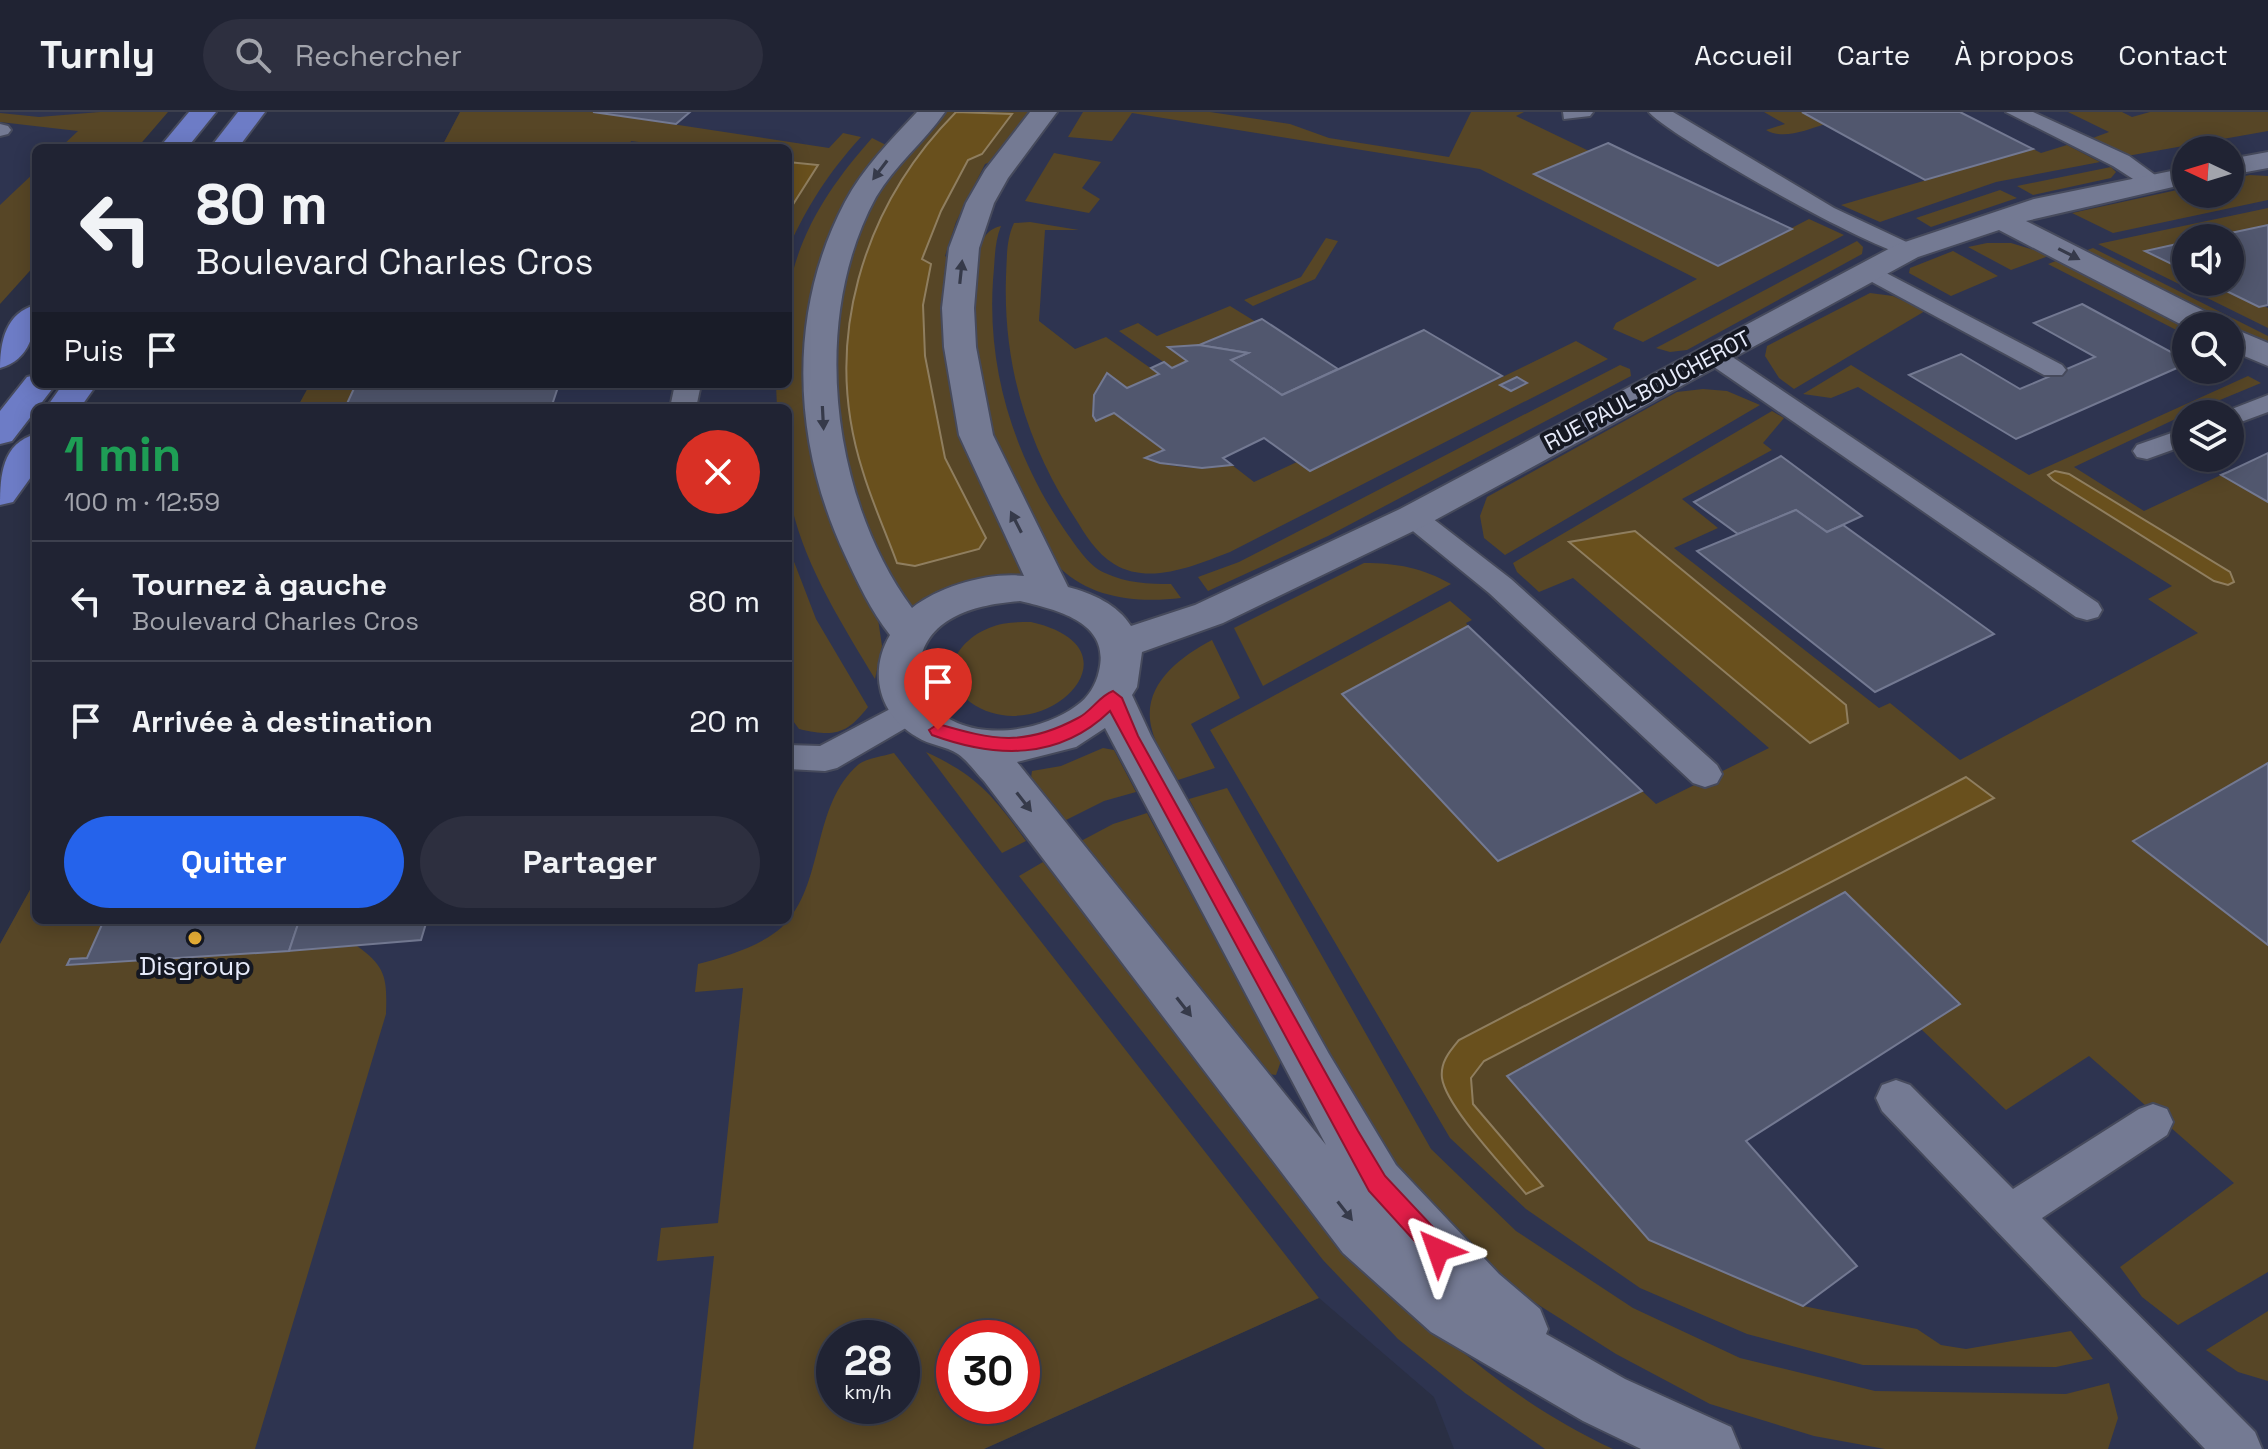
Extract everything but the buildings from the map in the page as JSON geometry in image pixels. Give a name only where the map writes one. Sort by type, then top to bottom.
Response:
[{"type":"highway","points":[[176,144],[203,112]]},
{"type":"highway","points":[[227,144],[252,112]]},
{"type":"highway","points":[[0,358],[32,319]]},
{"type":"highway","points":[[0,434],[36,388]]},
{"type":"highway","points":[[0,494],[32,450]]},
{"type":"street","points":[[911,632],[891,612],[853,531],[824,441],[820,368],[826,306],[836,255],[854,211],[879,170],[932,112]]},
{"type":"street","points":[[1044,112],[995,176],[980,203],[964,248],[958,308],[960,347],[976,435],[1051,592]]},
{"type":"street","points":[[2244,164],[2268,160]]},
{"type":"street","name":"RUE PAUL BOUCHEROT","points":[[1122,644],[1209,614],[1413,517],[1907,251],[1999,218],[2171,180]]},
{"type":"street","points":[[1999,218],[2182,312]]},
{"type":"street","points":[[2244,344],[2268,356]]},
{"type":"street","points":[[1009,589],[1051,592],[1083,603],[1107,621],[1122,644],[1124,671],[1113,698],[1089,721],[1054,737],[1015,746],[973,743],[938,730],[911,710],[898,685],[898,658],[911,632],[931,613],[957,599],[1009,589]]},
{"type":"street","points":[[1113,698],[1130,736],[1303,1057],[1377,1183],[1479,1294],[1604,1400]]},
{"type":"street","points":[[973,743],[999,770],[1363,1234],[1452,1312],[1604,1400],[1709,1449]]},
{"type":"lane","points":[[1659,112],[1826,213],[1907,251]]},
{"type":"lane","points":[[2016,112],[2121,161],[2171,180]]},
{"type":"lane","points":[[1869,271],[2053,370]]},
{"type":"lane","points":[[1713,355],[2087,610]]},
{"type":"lane","points":[[2244,412],[2268,403]]},
{"type":"lane","points":[[2147,451],[2172,441]]},
{"type":"lane","points":[[1413,517],[1500,586],[1705,774]]},
{"type":"lane","points":[[792,757],[825,759],[911,710]]},
{"type":"lane","points":[[1896,1098],[2238,1449]]},
{"type":"lane","points":[[2010,1215],[2153,1122]]},
{"type":"shaded area","points":[[0,112],[151,112],[123,144],[32,144],[32,243],[0,276]]},
{"type":"shaded area","points":[[100,112],[168,112],[140,144],[64,144],[78,131],[0,122],[0,113],[39,117]]},
{"type":"shaded area","points":[[460,112],[2268,112],[2268,1449],[1454,1449],[1434,1397],[1319,1298],[1040,1424],[1040,1320],[936,1320],[936,1424],[1039,1424],[984,1449],[0,1449],[0,944],[32,886],[32,924],[792,924],[792,404],[299,404],[308,388],[792,388],[792,144],[443,144]]},
{"type":"shaded area","points":[[460,112],[593,112],[829,148],[843,133],[861,137],[820,190],[792,241],[792,205],[817,166],[792,163],[792,144],[654,144],[631,141],[630,144],[443,144]]},
{"type":"shaded area","points":[[940,112],[1033,112],[999,159],[985,164],[956,222],[945,256],[951,260],[957,405],[965,450],[1025,571],[1022,576],[982,579],[958,585],[919,605],[906,608],[848,474],[835,406],[834,368],[843,289],[864,218],[880,189]]},
{"type":"shaded area","points":[[956,112],[1012,114],[982,154],[968,160],[941,211],[922,259],[931,264],[923,305],[925,356],[945,458],[986,538],[979,549],[915,566],[897,563],[863,472],[851,423],[847,374],[849,326],[858,279],[874,233],[896,190],[923,149]]},
{"type":"shaded area","points":[[1083,112],[1210,112],[1290,124],[1329,138],[1449,157],[1471,112],[1524,112],[1516,116],[1589,151],[1535,175],[1718,266],[1809,219],[1844,235],[1643,342],[1613,329],[1616,323],[1697,279],[1480,169],[1132,113],[1112,141],[1068,137]]},
{"type":"shaded area","points":[[1764,112],[1802,112],[1825,124],[1795,133],[1773,133],[1766,130],[1785,124]]},
{"type":"shaded area","points":[[2068,112],[2122,112],[2132,117],[2150,112],[2268,112],[2268,131],[2240,136],[2172,136],[2172,148],[2127,156],[2090,139],[2109,132]]},
{"type":"shaded area","points":[[872,138],[888,146],[805,380],[811,450],[839,537],[878,619],[882,646],[875,679],[821,585],[799,533],[792,508],[792,404],[777,404],[776,388],[792,388],[794,268],[809,228],[844,172]]},
{"type":"shaded area","points":[[2067,145],[2100,162],[1996,182],[1880,222],[1841,205],[2033,149],[2041,153]]},
{"type":"shaded area","points":[[1054,153],[1101,162],[1082,188],[1100,199],[1089,213],[1025,201]]},
{"type":"shaded area","points":[[792,162],[818,165],[792,206]]},
{"type":"shaded area","points":[[2111,167],[2116,172],[2111,178],[2033,195],[2017,186]]},
{"type":"shaded area","points":[[32,175],[32,268],[0,304],[0,205]]},
{"type":"shaded area","points":[[2244,176],[2268,176],[2268,200],[2244,205]]},
{"type":"shaded area","points":[[2000,190],[2017,198],[1931,227],[1916,218]]},
{"type":"shaded area","points":[[2172,191],[2172,208],[2230,208],[2113,233],[2072,213]]},
{"type":"shaded area","points":[[2268,208],[2268,225],[2244,230],[2244,224],[2192,224]]},
{"type":"shaded area","points":[[1030,222],[1079,230],[1045,230],[1039,321],[1075,349],[1106,337],[1159,374],[1127,388],[1107,374],[1095,394],[1093,416],[1114,413],[1164,450],[1146,458],[1166,464],[1199,468],[1232,465],[1254,482],[1297,462],[1310,471],[1576,341],[1608,359],[1230,552],[1172,571],[1142,573],[1128,570],[1102,554],[1083,530],[1044,462],[1021,403],[1009,341],[1007,256],[1014,223]]},
{"type":"shaded area","points":[[1001,226],[993,280],[995,346],[1008,410],[1031,472],[1064,529],[1093,565],[1121,579],[1171,584],[1181,598],[1149,600],[1117,596],[1086,586],[1060,568],[1051,557],[1000,453],[980,392],[972,310],[982,242],[989,232]]},
{"type":"shaded area","points":[[2172,228],[2172,245],[2146,251],[2172,264],[2172,281],[2098,244]]},
{"type":"shaded area","points":[[1326,238],[1338,241],[1315,279],[1253,306],[1244,300],[1301,277]]},
{"type":"shaded area","points":[[1857,241],[1863,247],[1862,254],[1687,350],[1670,352],[1656,348]]},
{"type":"shaded area","points":[[2011,243],[2051,255],[2011,270],[1968,247]]},
{"type":"shaded area","points":[[2093,248],[2172,288],[2172,296],[2188,296],[2220,312],[2201,312],[2082,252]]},
{"type":"shaded area","points":[[1953,251],[1998,276],[1951,296],[1909,273],[1910,268]]},
{"type":"shaded area","points":[[2061,259],[2172,318],[2172,328],[2048,264]]},
{"type":"shaded area","points":[[1870,293],[1893,296],[1925,311],[1794,389],[1779,378],[1765,356],[1767,346]]},
{"type":"shaded area","points":[[2203,296],[2240,296],[2268,308],[2268,328],[2244,316],[2244,312],[2236,312]]},
{"type":"shaded area","points":[[1230,306],[1256,322],[1199,345],[1169,347],[1187,361],[1172,368],[1119,331],[1138,323],[1157,336]]},
{"type":"shaded area","points":[[2244,324],[2268,336],[2268,346],[2244,334]]},
{"type":"shaded area","points":[[1620,365],[1630,369],[1631,376],[1328,536],[1208,591],[1198,577],[1239,562]]},
{"type":"shaded area","points":[[1851,365],[2029,475],[2172,410],[2172,421],[2074,467],[2144,511],[2221,475],[2268,502],[2268,763],[2133,841],[2268,945],[2268,1272],[2178,1325],[2142,1297],[2120,1267],[2234,1183],[2089,1056],[2006,1110],[1921,1029],[1960,1003],[1845,892],[1508,1076],[1803,1306],[1917,1329],[1941,1345],[1966,1349],[2071,1331],[2093,1359],[2056,1367],[1863,1365],[1747,1334],[1640,1288],[1526,1209],[1450,1138],[1210,730],[1450,601],[1472,620],[1466,623],[1468,626],[1342,695],[1498,861],[1642,791],[1656,804],[1769,748],[1573,578],[1539,592],[1517,572],[1513,563],[1772,411],[1784,418],[1763,443],[1772,450],[1682,499],[1718,528],[1674,548],[1879,708],[1890,703],[1960,760],[2198,633],[2148,599],[2172,586],[1858,387],[1831,398],[1803,394]]},
{"type":"shaded area","points":[[2248,376],[2261,383],[2220,400],[2195,400],[2230,384],[2244,384],[2244,378]]},
{"type":"shaded area","points":[[308,388],[354,388],[347,404],[299,404]]},
{"type":"shaded area","points":[[1703,389],[1727,391],[1760,405],[1505,555],[1484,538],[1480,516],[1487,497],[1677,392]]},
{"type":"shaded area","points":[[2055,471],[2069,474],[2230,572],[2234,582],[2228,585],[2214,581],[2053,480],[2048,475]]},
{"type":"shaded area","points":[[1635,531],[1846,705],[1848,723],[1810,743],[1569,542]]},
{"type":"shaded area","points":[[792,556],[816,619],[868,707],[853,723],[838,732],[799,729],[792,719]]},
{"type":"shaded area","points":[[1364,563],[1409,568],[1451,584],[1263,686],[1234,628]]},
{"type":"shaded area","points":[[1031,622],[1065,635],[1082,653],[1082,673],[1071,691],[1051,706],[1026,715],[998,714],[970,702],[954,682],[952,671],[959,651],[977,634],[989,628],[1004,623]]},
{"type":"shaded area","points":[[1212,640],[1240,698],[1191,724],[1215,768],[1178,780],[1152,730],[1152,700],[1157,687],[1175,665]]},
{"type":"shaded area","points":[[1103,748],[1114,750],[1136,792],[1104,801],[1066,820],[1031,778],[1032,771],[1061,766]]},
{"type":"shaded area","points":[[926,752],[972,779],[1004,811],[1026,841],[1002,853]]},
{"type":"shaded area","points":[[894,753],[1319,1298],[1040,1424],[1040,1320],[936,1320],[936,1424],[1039,1424],[984,1449],[693,1449],[714,1256],[657,1261],[661,1228],[718,1223],[743,988],[695,992],[698,964],[753,945],[784,924],[792,924],[792,914],[806,889],[832,801],[843,781],[862,762]]},
{"type":"shaded area","points":[[1966,777],[1994,798],[1484,1061],[1471,1078],[1473,1104],[1543,1186],[1526,1194],[1454,1105],[1442,1072],[1446,1057],[1459,1040]]},
{"type":"shaded area","points":[[1227,788],[1431,1149],[1516,1231],[1633,1308],[1740,1358],[1875,1391],[2066,1394],[2109,1383],[2118,1418],[2108,1449],[1885,1449],[1814,1436],[1710,1404],[1616,1354],[1534,1302],[1467,1252],[1363,1125],[1189,799]]},
{"type":"shaded area","points":[[1147,813],[1281,1061],[1276,1075],[1261,1073],[1081,841],[1113,824]]},
{"type":"shaded area","points":[[1043,862],[1322,1208],[1407,1301],[1453,1344],[1502,1383],[1555,1418],[1613,1449],[1545,1449],[1465,1393],[1398,1339],[1323,1260],[1019,876]]},
{"type":"shaded area","points":[[32,886],[32,924],[102,924],[87,958],[70,959],[68,965],[357,946],[380,968],[385,983],[386,1014],[255,1449],[0,1449],[0,944]]},
{"type":"shaded area","points":[[2268,1311],[2268,1381],[2238,1372],[2206,1350]]},
{"type":"place","name":"Disgroup","points":[[195,938]]},
{"type":"route","points":[[938,730],[973,743],[1015,746],[1054,737],[1089,721],[1113,698],[1130,736],[1311,1070],[1377,1183],[1438,1250]]}]
